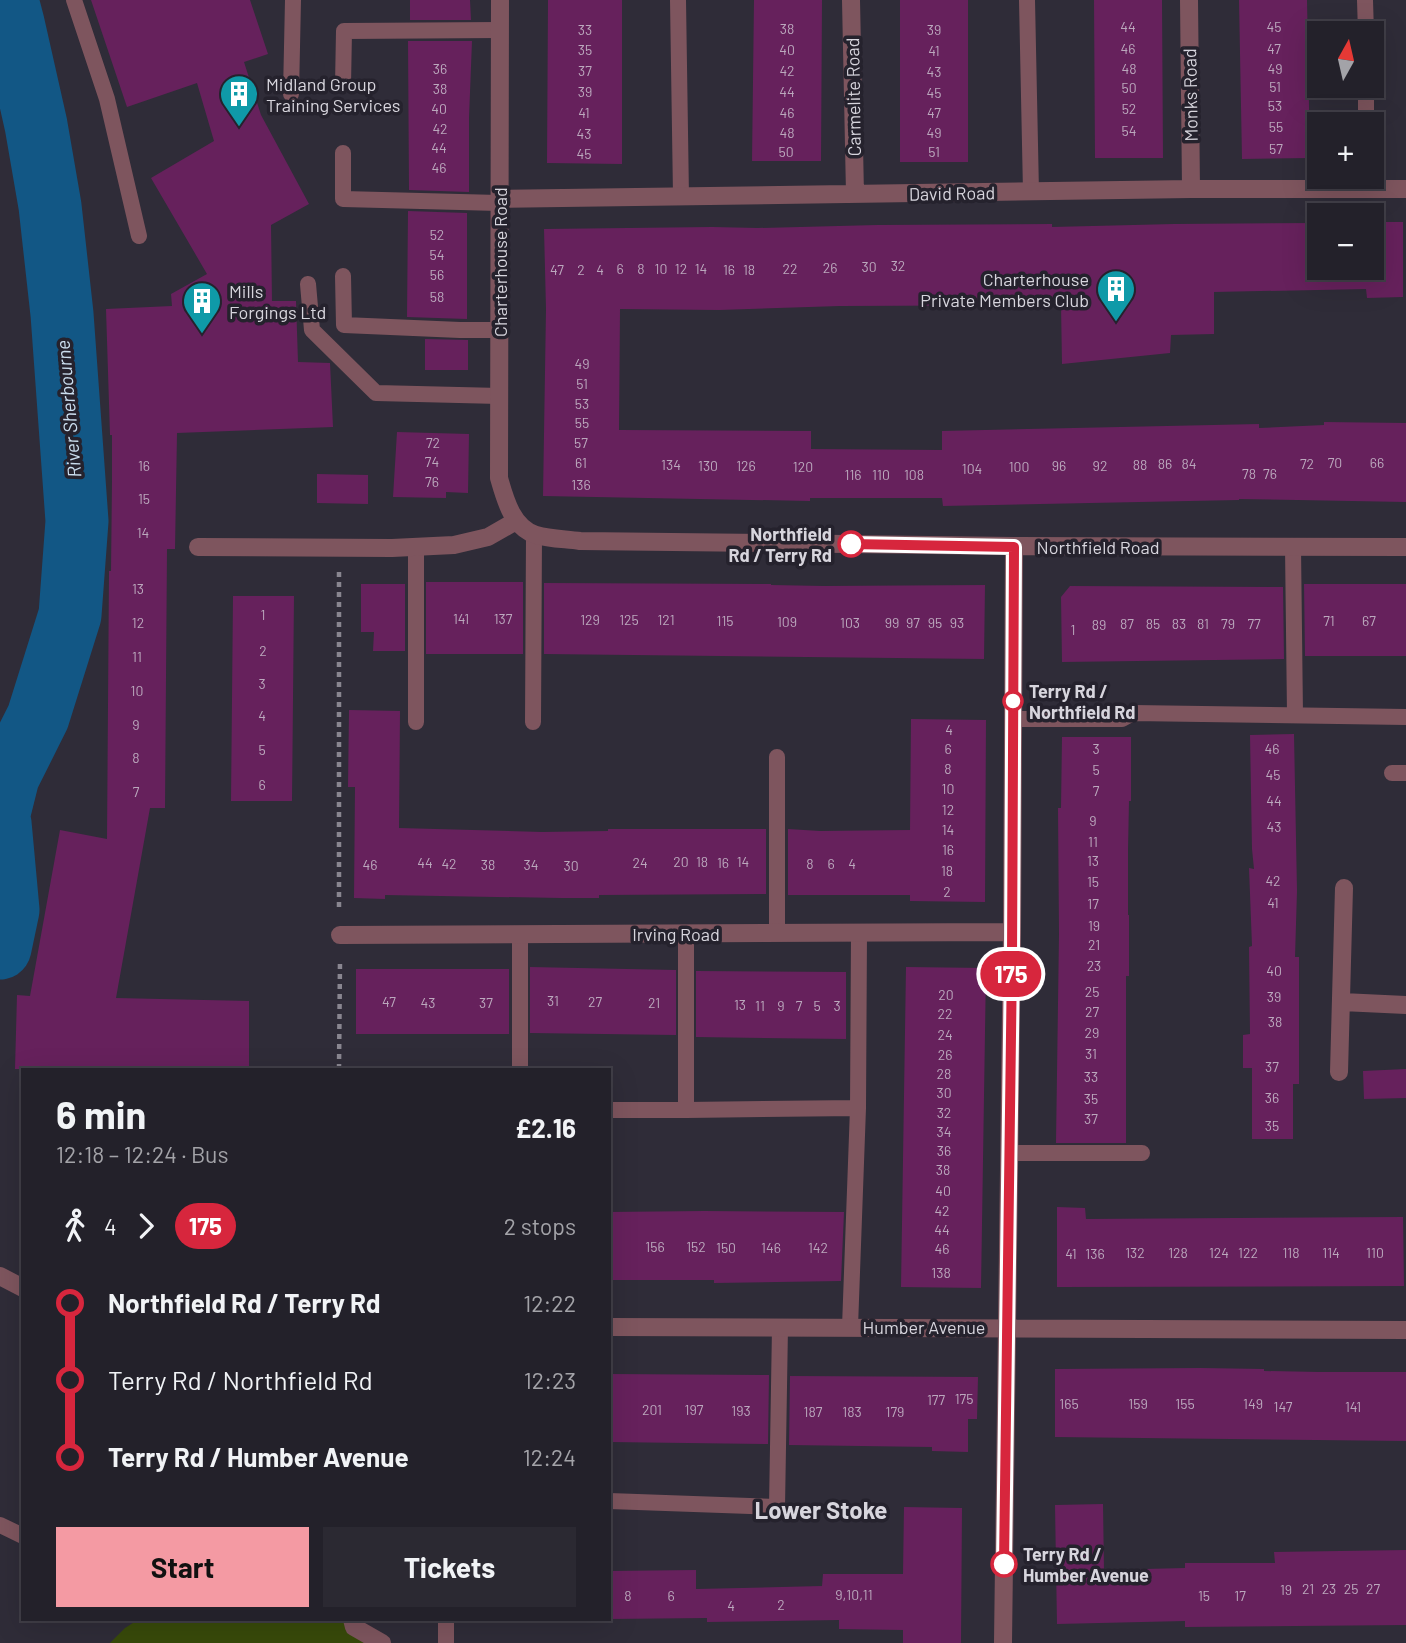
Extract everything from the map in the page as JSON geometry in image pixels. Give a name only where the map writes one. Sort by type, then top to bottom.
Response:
[{"type":"street","name":"Charterhouse Road","points":[[500,0],[499,478],[506,503],[516,521]]},
{"type":"street","name":"Carmelite Road","points":[[851,0],[855,194]]},
{"type":"street","name":"Monks Road","points":[[1189,0],[1191,189]]},
{"type":"street","name":"David Road","points":[[499,201],[1307,185]]},
{"type":"street","name":"David Road","points":[[1384,186],[1406,189]]},
{"type":"street","points":[[198,547],[392,548],[454,545],[488,537],[516,521],[534,535]]},
{"type":"street","name":"Northfield Road","points":[[534,535],[580,541],[1014,547],[1406,547]]},
{"type":"street","points":[[1003,1643],[1014,547]]},
{"type":"street","points":[[1339,1072],[1344,888]]},
{"type":"street","name":"Irving Road","points":[[340,935],[1012,932]]},
{"type":"street","points":[[1342,1002],[1406,1005]]},
{"type":"street","points":[[0,1276],[21,1287]]},
{"type":"street","name":"Humber Avenue","points":[[611,1327],[1406,1330]]},
{"type":"street","points":[[352,1621],[354,1627],[382,1643]]},
{"type":"lane","points":[[74,0],[107,99],[139,236]]},
{"type":"lane","points":[[291,94],[293,0]]},
{"type":"lane","points":[[678,0],[681,197]]},
{"type":"lane","points":[[1027,0],[1031,192]]},
{"type":"lane","points":[[1365,0],[1366,21]]},
{"type":"lane","points":[[343,85],[344,31],[500,30]]},
{"type":"lane","points":[[344,153],[342,199],[499,201]]},
{"type":"lane","points":[[343,276],[344,326],[500,330]]},
{"type":"lane","points":[[308,284],[312,330],[376,393],[500,396]]},
{"type":"lane","points":[[533,722],[534,535]]},
{"type":"lane","points":[[416,547],[416,722]]},
{"type":"lane","points":[[1293,547],[1295,715]]},
{"type":"lane","points":[[1013,719],[1122,719],[1133,713],[1406,717]]},
{"type":"lane","points":[[777,757],[777,933]]},
{"type":"lane","points":[[850,1327],[858,1108],[859,933]]},
{"type":"lane","points":[[686,934],[686,1110]]},
{"type":"lane","points":[[520,935],[520,1068]]},
{"type":"lane","points":[[611,1110],[858,1108]]},
{"type":"lane","points":[[1010,1153],[1142,1153]]},
{"type":"lane","points":[[611,1501],[777,1507],[780,1327]]},
{"type":"lane","points":[[0,1525],[21,1534]]},
{"type":"lane","points":[[446,1621],[446,1643]]},
{"type":"path","points":[[339,546],[339,1068]]},
{"type":"green space","points":[[136,1621],[353,1621],[385,1643],[110,1643]]},
{"type":"building","points":[[91,0],[250,0],[268,54],[244,62],[261,115],[309,204],[271,225],[272,301],[296,301],[298,362],[330,363],[333,427],[177,433],[175,549],[167,549],[165,808],[150,808],[116,998],[249,1001],[249,1068],[15,1069],[17,995],[30,996],[60,830],[107,839],[112,435],[106,309],[172,306],[171,294],[207,274],[151,178],[214,141],[197,83],[127,107]]},
{"type":"building","points":[[410,0],[470,0],[471,20],[410,20]]},
{"type":"building","points":[[548,0],[622,0],[622,164],[547,163]]},
{"type":"building","points":[[754,0],[822,0],[821,161],[752,161]]},
{"type":"building","points":[[900,0],[968,0],[968,162],[900,162]]},
{"type":"building","points":[[1094,0],[1162,0],[1163,158],[1095,158]]},
{"type":"building","points":[[1239,0],[1307,0],[1309,112],[1307,112],[1307,158],[1242,159]]},
{"type":"building","points":[[408,41],[472,41],[469,192],[409,190]]},
{"type":"building","points":[[408,211],[467,213],[467,319],[407,317]]},
{"type":"building","points":[[1384,222],[1403,222],[1403,297],[1367,298],[1366,289],[1214,292],[1214,334],[1171,335],[1170,353],[1062,364],[1061,305],[620,309],[619,430],[811,431],[811,449],[942,450],[942,431],[1259,424],[1259,428],[1324,425],[1324,422],[1406,423],[1406,502],[1239,499],[943,506],[942,498],[810,498],[810,501],[543,496],[546,309],[544,229],[1307,223],[1307,280],[1384,280]]},
{"type":"building","points":[[425,339],[468,340],[468,370],[425,370]]},
{"type":"building","points":[[397,432],[469,434],[468,493],[446,492],[446,498],[393,497]]},
{"type":"building","points":[[317,474],[368,475],[368,504],[317,503]]},
{"type":"building","points":[[426,582],[523,582],[523,654],[426,654]]},
{"type":"building","points":[[544,583],[985,585],[984,659],[544,654]]},
{"type":"building","points":[[361,584],[405,584],[405,651],[373,651],[374,632],[361,632]]},
{"type":"building","points":[[1304,584],[1406,584],[1406,656],[1305,656]]},
{"type":"building","points":[[1070,586],[1283,587],[1284,659],[1062,662],[1061,597]]},
{"type":"building","points":[[233,596],[294,596],[292,801],[231,801]]},
{"type":"building","points":[[349,710],[400,711],[399,828],[542,832],[608,829],[766,829],[766,894],[599,895],[599,898],[385,895],[385,899],[354,898],[355,787],[348,787]]},
{"type":"building","points":[[911,719],[986,720],[985,902],[910,901],[910,895],[788,895],[788,829],[910,830]]},
{"type":"building","points":[[1294,734],[1297,891],[1295,957],[1299,957],[1299,1084],[1293,1084],[1293,1139],[1252,1139],[1252,1068],[1243,1068],[1243,1035],[1250,1034],[1249,947],[1252,946],[1249,868],[1254,869],[1250,735]]},
{"type":"building","points":[[1062,737],[1131,737],[1126,1143],[1056,1143],[1058,808],[1061,808]]},
{"type":"building","points":[[530,967],[676,970],[676,1035],[530,1033]]},
{"type":"building","points":[[906,967],[986,968],[981,1288],[901,1287]]},
{"type":"building","points":[[356,969],[509,969],[509,1034],[356,1034]]},
{"type":"building","points":[[696,971],[846,972],[846,1039],[696,1037]]},
{"type":"building","points":[[1406,1069],[1406,1098],[1364,1099],[1363,1071]]},
{"type":"building","points":[[1057,1207],[1085,1208],[1086,1219],[1403,1217],[1404,1286],[1057,1287]]},
{"type":"building","points":[[611,1212],[844,1212],[841,1281],[714,1283],[714,1280],[611,1280]]},
{"type":"building","points":[[1201,1368],[1406,1372],[1406,1441],[1055,1437],[1055,1369]]},
{"type":"building","points":[[611,1374],[769,1375],[768,1444],[611,1442]]},
{"type":"building","points":[[790,1376],[978,1377],[977,1419],[968,1419],[968,1452],[932,1451],[932,1447],[789,1445]]},
{"type":"building","points":[[1103,1504],[1104,1570],[1185,1568],[1185,1563],[1275,1563],[1274,1552],[1406,1550],[1406,1625],[1185,1627],[1185,1621],[1057,1624],[1055,1505]]},
{"type":"building","points":[[904,1507],[962,1508],[961,1643],[903,1643],[903,1630],[839,1629],[839,1620],[707,1622],[707,1618],[611,1619],[611,1571],[696,1570],[696,1589],[822,1586],[823,1574],[903,1574]]},
{"type":"waterway","name":"River Sherbourne","points":[[0,809],[8,777],[38,717],[70,615],[77,521],[62,314],[50,206],[36,125],[7,0]]},
{"type":"waterway","name":"River Sherbourne","points":[[0,823],[8,910],[0,948]]},
{"type":"bus line","name":"175","points":[[851,544],[1014,547],[1004,1564]]},
{"type":"place","name":"Midland Group Training Services","points":[[239,128]]},
{"type":"place","name":"Charterhouse Private Members Club","points":[[1116,323]]},
{"type":"place","name":"Mills Forgings Ltd","points":[[202,335]]},
{"type":"place","name":"Northfield Rd / Terry Rd","points":[[851,544]]},
{"type":"place","name":"Terry Rd / Northfield Rd","points":[[1013,701]]},
{"type":"place","name":"Terry Rd / Humber Avenue","points":[[1004,1564]]},
{"type":"district","name":"Lower Stoke","points":[[821,1509]]}]
